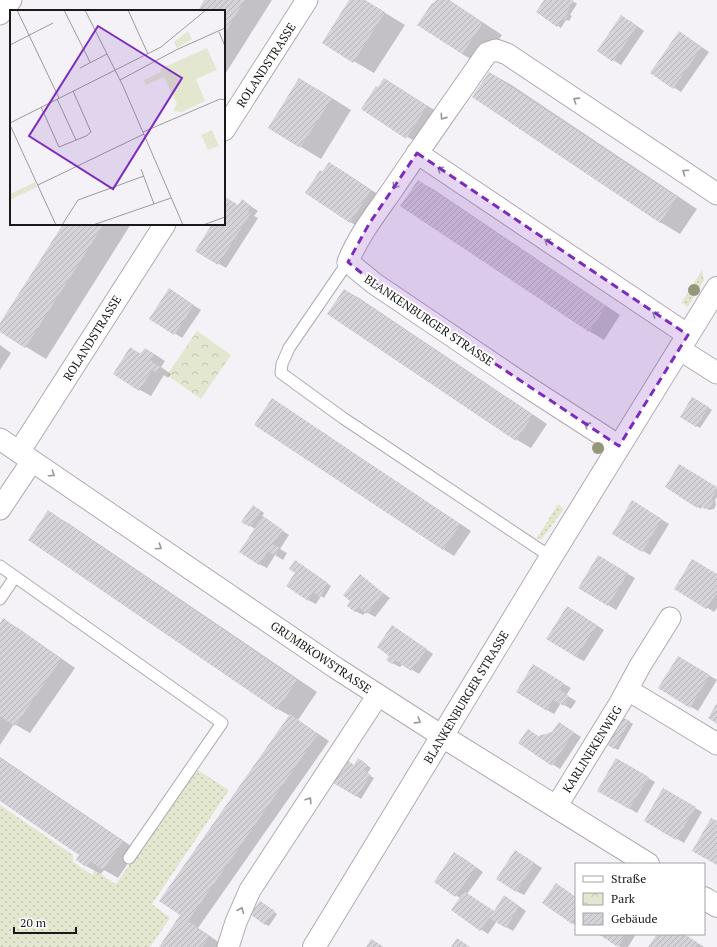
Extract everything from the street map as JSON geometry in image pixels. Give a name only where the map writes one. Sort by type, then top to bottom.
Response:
[{"type":"main road","name":"BLANKENBURGER STRASSE","points":[[314,947],[551,557],[717,288]]},
{"type":"main road","name":"GRUMBKOWSTRASSE","points":[[442,736],[646,863]]},
{"type":"main road","points":[[705,899],[717,906]]},
{"type":"street","points":[[0,14],[11,0]]},
{"type":"street","name":"ROLANDSTRASSE","points":[[225,128],[307,0]]},
{"type":"street","points":[[348,262],[369,224],[417,153],[487,53],[496,50],[507,54],[717,194]]},
{"type":"street","points":[[417,153],[684,342],[717,373]]},
{"type":"street","name":"ROLANDSTRASSE","points":[[0,509],[26,457],[163,225]]},
{"type":"street","name":"BLANKENBURGER STRASSE","points":[[348,262],[375,284],[523,384],[619,446]]},
{"type":"street","name":"GRUMBKOWSTRASSE","points":[[0,439],[336,668],[442,736]]},
{"type":"street","name":"KARLINEKENWEG","points":[[556,807],[628,690],[640,666],[670,618]]},
{"type":"street","points":[[628,690],[717,744]]},
{"type":"street","points":[[228,947],[236,922],[250,890],[378,695]]},
{"type":"lane","points":[[348,262],[289,348],[282,364],[281,373],[343,418],[551,557]]},
{"type":"lane","points":[[0,566],[222,722],[129,858]]},
{"type":"lane","points":[[0,599],[15,577]]},
{"type":"highlighted area","points":[[417,153],[688,335],[619,446],[375,284],[348,262],[369,224]]},
{"type":"green space","points":[[702,270],[704,280],[688,307],[681,303]]},
{"type":"green space","points":[[197,331],[231,355],[201,399],[167,375]]},
{"type":"green space","points":[[558,504],[564,509],[541,540],[537,538]]},
{"type":"green space","points":[[196,769],[229,790],[152,904],[170,918],[150,947],[0,947],[0,805],[73,855],[73,862],[92,875],[95,870],[116,884]]},
{"type":"building","points":[[204,0],[245,0],[225,32],[225,10],[199,10]]},
{"type":"building","points":[[349,0],[365,0],[385,12],[353,63],[322,43]]},
{"type":"building","points":[[436,0],[449,0],[483,23],[462,54],[417,25],[432,3]]},
{"type":"building","points":[[544,0],[574,1],[567,12],[569,14],[557,27],[536,12]]},
{"type":"building","points":[[621,15],[637,26],[613,62],[597,51]]},
{"type":"building","points":[[679,31],[702,47],[673,89],[650,73]]},
{"type":"building","points":[[489,72],[677,197],[660,223],[472,97]]},
{"type":"building","points":[[299,78],[332,98],[300,148],[268,128]]},
{"type":"building","points":[[384,78],[427,106],[406,139],[361,109],[376,86],[378,87]]},
{"type":"building","points":[[329,162],[371,190],[350,223],[305,193],[320,170],[322,172]]},
{"type":"building","points":[[418,180],[606,306],[589,332],[400,206]]},
{"type":"building","points":[[227,198],[238,205],[242,199],[251,206],[248,211],[251,213],[218,265],[195,251],[211,225],[225,225]]},
{"type":"building","points":[[62,225],[103,225],[25,348],[0,332],[0,323]]},
{"type":"building","points":[[169,288],[194,305],[174,335],[149,319]]},
{"type":"building","points":[[344,289],[533,415],[516,441],[327,314]]},
{"type":"building","points":[[130,347],[140,354],[145,348],[154,354],[150,360],[160,367],[157,373],[152,370],[139,391],[113,374]]},
{"type":"building","points":[[692,397],[709,407],[696,427],[680,417]]},
{"type":"building","points":[[272,398],[460,524],[443,550],[254,425]]},
{"type":"building","points":[[679,464],[717,487],[717,490],[712,498],[713,503],[710,507],[705,509],[699,505],[697,508],[665,487]]},
{"type":"building","points":[[632,500],[662,519],[642,552],[612,534]]},
{"type":"building","points":[[253,505],[261,511],[250,527],[241,522]]},
{"type":"building","points":[[48,510],[297,680],[277,710],[28,540]]},
{"type":"building","points":[[263,516],[283,530],[273,544],[280,548],[275,556],[268,551],[259,565],[239,552]]},
{"type":"building","points":[[598,555],[628,573],[608,606],[578,588]]},
{"type":"building","points":[[692,559],[717,574],[717,593],[706,609],[674,589]]},
{"type":"building","points":[[295,560],[328,583],[320,597],[313,592],[308,601],[286,586],[295,573],[289,569]]},
{"type":"building","points":[[360,574],[383,593],[367,614],[358,607],[355,612],[347,606],[350,601],[343,595]]},
{"type":"building","points":[[567,606],[597,625],[576,657],[546,639]]},
{"type":"building","points":[[3,618],[61,659],[15,726],[0,716],[0,623]]},
{"type":"building","points":[[392,625],[427,649],[411,671],[395,660],[392,664],[386,660],[389,656],[377,647]]},
{"type":"building","points":[[678,656],[710,675],[690,708],[658,688]]},
{"type":"building","points":[[533,664],[564,683],[560,690],[569,696],[564,706],[553,700],[547,711],[516,692]]},
{"type":"building","points":[[717,703],[717,724],[708,718]]},
{"type":"building","points":[[290,714],[318,734],[188,921],[210,936],[202,947],[159,947],[180,915],[159,901]]},
{"type":"building","points":[[622,717],[630,721],[614,749],[606,744]]},
{"type":"building","points":[[559,722],[574,732],[552,766],[518,743],[528,729],[538,736],[552,732]]},
{"type":"building","points":[[0,758],[123,841],[103,870],[90,861],[86,867],[76,860],[79,855],[0,801]]},
{"type":"building","points":[[358,758],[368,765],[365,771],[371,775],[357,797],[333,783],[348,761],[354,765]]},
{"type":"building","points":[[616,758],[649,777],[629,809],[597,791]]},
{"type":"building","points":[[663,788],[696,807],[676,840],[644,821]]},
{"type":"building","points":[[711,818],[717,821],[717,865],[692,851]]},
{"type":"building","points":[[515,850],[535,863],[516,892],[496,879]]},
{"type":"building","points":[[454,852],[476,867],[455,897],[434,882]]},
{"type":"building","points":[[556,883],[575,896],[575,919],[572,924],[542,903]]},
{"type":"building","points":[[464,891],[494,911],[504,895],[519,906],[506,928],[489,918],[480,931],[451,910]]},
{"type":"building","points":[[260,901],[275,911],[265,925],[250,914]]},
{"type":"building","points":[[600,935],[625,935],[618,947]]},
{"type":"building","points":[[656,935],[686,935],[698,943],[695,947],[648,947]]},
{"type":"building","points":[[457,938],[470,947],[451,947]]},
{"type":"building","points":[[371,939],[384,947],[366,947]]}]
